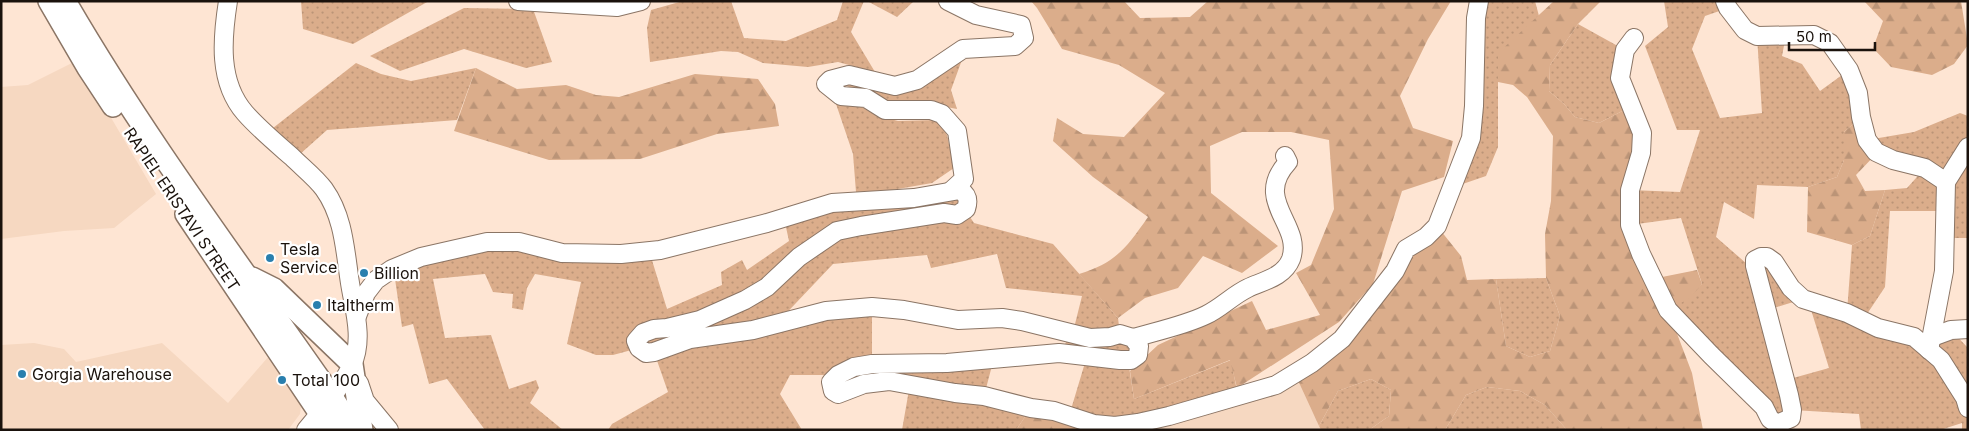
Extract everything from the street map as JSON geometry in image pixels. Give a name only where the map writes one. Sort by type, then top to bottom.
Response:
[{"type":"main road","name":"RAPIEL ERISTAVI STREET","points":[[49,1],[88,68],[328,413]]},
{"type":"main road","name":"RAPIEL ERISTAVI STREET","points":[[65,1],[88,40],[180,181],[247,276],[328,413]]},
{"type":"main road","points":[[247,276],[274,289],[352,364],[362,430]]},
{"type":"main road","points":[[328,413],[353,430]]},
{"type":"street","points":[[228,1],[223,32],[224,62],[230,88],[244,112],[324,189],[337,213],[344,236],[350,285],[357,316],[356,348],[352,364],[328,413],[306,430]]},
{"type":"street","points":[[518,1],[617,7],[641,1]]},
{"type":"street","points":[[1133,338],[1139,346],[1138,355],[1132,360],[1111,360],[1059,353],[948,363],[872,364],[854,367],[838,375],[831,382],[833,391],[838,394],[875,382],[896,382],[955,393],[984,396],[1031,408],[1054,411],[1094,424],[1115,426],[1154,425],[1276,385],[1312,363],[1342,339],[1395,272],[1406,249],[1426,237],[1437,226],[1471,138],[1474,106],[1476,18],[1479,1]]},
{"type":"street","points":[[1725,1],[1728,8],[1745,30],[1757,36],[1814,35],[1830,43],[1849,70],[1858,93],[1861,118],[1867,140],[1876,152],[1893,160],[1925,168],[1946,182]]},
{"type":"street","points":[[949,2],[976,15],[1021,25],[1024,38],[1015,46],[963,49],[917,80],[895,86],[849,75],[830,80],[826,84],[841,96],[866,98],[885,110],[931,110],[942,114],[957,131],[964,179],[952,190]]},
{"type":"street","points":[[1634,38],[1625,50],[1620,78],[1642,133],[1641,153],[1630,190],[1630,225],[1652,279],[1668,310],[1764,407],[1770,419],[1777,424],[1791,418],[1792,410],[1755,266],[1755,260],[1767,257],[1774,262],[1791,288],[1803,298],[1847,313],[1878,328],[1930,343],[1965,398],[1968,408]]},
{"type":"street","points":[[1930,343],[1944,271],[1946,182],[1968,147]]},
{"type":"street","points":[[357,316],[366,293],[376,280],[392,269],[421,258],[488,242],[519,242],[562,253],[621,254],[660,250],[767,223],[832,203],[914,198],[960,190],[966,194],[969,202],[966,209],[957,214],[944,213],[893,220],[836,231],[799,257],[779,277],[760,291],[722,312],[700,320],[643,333],[636,341],[639,348],[646,353],[654,352],[690,338],[753,330],[826,310],[872,307],[920,312],[958,320],[1002,318],[1022,321],[1090,338],[1110,337],[1120,334],[1133,338],[1206,315],[1246,289],[1278,275],[1285,268],[1291,257],[1292,245],[1288,228],[1278,210],[1274,196],[1281,172],[1288,162],[1285,156]]},
{"type":"street","points":[[1930,343],[1951,330],[1968,329]]},
{"type":"street","points":[[352,364],[365,401],[389,430]]},
{"type":"shaded area","points":[[72,63],[87,77],[156,194],[114,228],[64,231],[1,239],[1,87],[28,85]]},
{"type":"shaded area","points":[[34,343],[64,349],[76,362],[162,343],[228,403],[269,356],[301,406],[300,414],[288,430],[1,430],[1,345]]},
{"type":"shaded area","points":[[1295,374],[1321,430],[1155,430],[1153,420]]},
{"type":"green space","points":[[301,1],[429,1],[353,44],[303,29]]},
{"type":"green space","points":[[683,1],[731,1],[744,38],[786,41],[837,20],[843,1],[864,1],[851,32],[875,72],[838,62],[808,67],[763,63],[738,52],[721,51],[650,62],[647,28],[651,10]]},
{"type":"green space","points":[[867,1],[914,1],[897,17]]},
{"type":"green space","points":[[1031,1],[1124,1],[1140,18],[1190,17],[1208,1],[1451,1],[1428,39],[1400,96],[1413,128],[1453,141],[1444,177],[1402,191],[1373,284],[1339,322],[1237,388],[1230,360],[1134,399],[1130,371],[1158,345],[1252,301],[1266,330],[1320,315],[1296,273],[1311,265],[1334,209],[1329,140],[1291,132],[1242,132],[1210,146],[1211,193],[1278,246],[1242,273],[1203,256],[1178,288],[1145,298],[1118,318],[1079,274],[1102,265],[1120,253],[1148,217],[1093,177],[1053,141],[1057,118],[1083,134],[1124,137],[1165,93],[1119,65],[1062,49]]},
{"type":"green space","points":[[1479,1],[1535,1],[1539,16],[1498,54],[1498,147],[1486,176],[1451,188],[1464,154]]},
{"type":"green space","points":[[1554,1],[1601,1],[1578,24],[1550,65],[1549,91],[1575,117],[1599,123],[1632,106],[1642,133],[1630,190],[1652,279],[1697,270],[1702,284],[1690,298],[1668,310],[1692,373],[1703,430],[1567,430],[1545,405],[1520,391],[1487,387],[1466,395],[1445,430],[1369,430],[1389,416],[1391,390],[1371,379],[1338,391],[1319,426],[1295,374],[1312,363],[1437,226],[1461,256],[1467,280],[1496,279],[1506,346],[1530,357],[1550,351],[1560,316],[1546,278],[1545,234],[1551,201],[1553,136],[1527,97],[1513,85],[1498,82],[1498,53]]},
{"type":"green space","points":[[1664,1],[1725,1],[1728,8],[1705,16],[1692,49],[1720,118],[1762,113],[1757,36],[1786,35],[1782,56],[1802,64],[1820,91],[1849,70],[1861,117],[1844,132],[1844,160],[1837,177],[1808,187],[1757,185],[1754,219],[1724,202],[1716,237],[1755,271],[1761,257],[1803,299],[1767,310],[1786,380],[1829,368],[1808,300],[1847,312],[1852,245],[1870,236],[1885,190],[1907,188],[1925,168],[1867,140],[1914,132],[1960,113],[1968,116],[1968,238],[1945,238],[1945,211],[1890,211],[1885,287],[1863,320],[1914,337],[1951,330],[1968,348],[1968,430],[1962,430],[1962,423],[1940,430],[1861,430],[1859,414],[1793,410],[1783,423],[1668,310],[1702,284],[1681,218],[1630,225],[1630,190],[1680,192],[1700,130],[1677,130],[1645,46],[1668,27]]},
{"type":"green space","points":[[1864,1],[1961,1],[1968,45],[1954,64],[1932,75],[1891,67],[1873,48],[1883,21]]},
{"type":"green space","points":[[464,8],[533,9],[552,62],[526,68],[464,49],[400,71],[370,56]]},
{"type":"green space","points":[[1578,24],[1625,50],[1632,106],[1599,123],[1575,117],[1549,91],[1550,65]]},
{"type":"green space","points":[[963,57],[951,90],[957,109],[930,104],[893,104],[842,84],[847,80],[891,90]]},
{"type":"green space","points":[[356,63],[381,74],[411,81],[476,68],[457,120],[327,130],[299,155],[273,128]]},
{"type":"green space","points":[[476,68],[517,89],[566,85],[596,95],[619,97],[695,74],[758,79],[775,104],[779,126],[717,134],[640,159],[549,160],[454,131]]},
{"type":"green space","points":[[835,101],[852,101],[875,115],[898,121],[937,120],[947,135],[954,168],[932,183],[892,190],[856,192],[853,154]]},
{"type":"green space","points":[[1861,117],[1877,153],[1856,175],[1865,191],[1885,190],[1870,236],[1852,245],[1807,232],[1808,187],[1837,177],[1844,160],[1844,132]]},
{"type":"green space","points":[[952,190],[974,223],[1053,244],[1118,318],[1120,334],[1133,338],[1128,360],[1134,399],[1231,360],[1238,396],[1138,423],[1069,416],[1087,356],[1059,353],[1073,332],[1082,296],[1006,288],[997,254],[931,268],[927,255],[833,264],[777,323],[872,307],[872,364],[994,358],[984,396],[1031,408],[1016,430],[902,430],[910,384],[844,392],[837,375],[790,375],[780,394],[802,430],[608,430],[612,424],[668,392],[654,352],[639,348],[613,355],[596,355],[567,344],[581,282],[535,274],[527,288],[523,310],[512,308],[513,294],[493,292],[485,274],[433,279],[445,338],[491,335],[509,389],[536,380],[539,388],[530,403],[563,430],[485,430],[447,379],[429,384],[413,324],[402,327],[395,279],[424,262],[486,247],[651,257],[667,309],[722,285],[721,272],[742,260],[747,270],[789,241],[784,218]]},
{"type":"green space","points":[[1546,278],[1560,316],[1550,351],[1530,357],[1506,346],[1496,279]]},
{"type":"green space","points":[[1371,379],[1391,390],[1389,416],[1369,430],[1321,430],[1319,426],[1338,391]]},
{"type":"green space","points":[[1487,387],[1520,391],[1545,405],[1567,430],[1445,430],[1466,395]]},
{"type":"green space","points":[[1031,408],[1069,416],[1153,420],[1155,430],[1016,430]]},
{"type":"place","name":"Tesla Service","points":[[270,258]]},
{"type":"place","name":"Billion","points":[[364,273]]},
{"type":"place","name":"Italtherm","points":[[317,305]]},
{"type":"place","name":"Gorgia Warehouse","points":[[22,374]]},
{"type":"place","name":"Total 100","points":[[282,380]]}]
